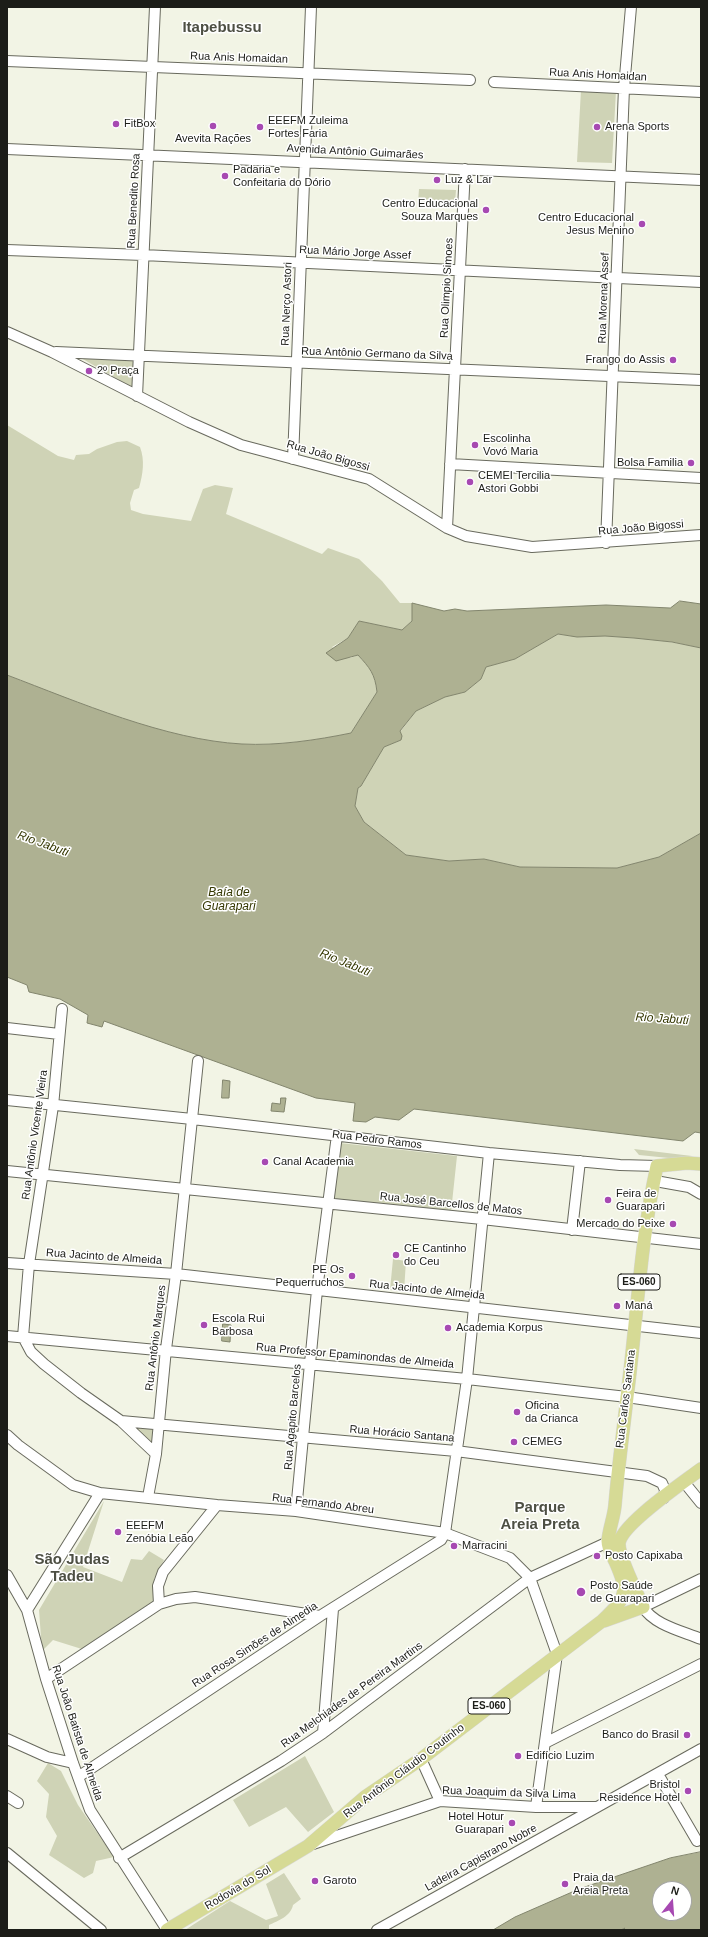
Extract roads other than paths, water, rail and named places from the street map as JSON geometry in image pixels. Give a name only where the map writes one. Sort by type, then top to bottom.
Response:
[{"type":"main road","name":"Rua Pedro Ramos","points":[[657,1166],[701,1164]]},
{"type":"main road","name":"Rua Carlos Santana","points":[[608,1542],[614,1514],[617,1473],[627,1397],[644,1237],[657,1166]]},
{"type":"main road","points":[[643,1607],[620,1549],[622,1536],[635,1520],[701,1469]]},
{"type":"main road","points":[[614,1514],[622,1519],[635,1520]]},
{"type":"main road","name":"ES-060","points":[[558,1654],[602,1621],[620,1602],[624,1589],[623,1581],[608,1542]]},
{"type":"main road","name":"ES-060","points":[[602,1621],[643,1607]]},
{"type":"main road","name":"Rua Antônio Cláudio Coutinho","points":[[308,1846],[365,1797],[421,1759],[558,1654]]},
{"type":"main road","name":"Rodovia do Sol","points":[[167,1930],[308,1846]]},
{"type":"street","name":"Rua Benedito Rosa","points":[[137,396],[155,7]]},
{"type":"street","name":"Rua Nerço Astori","points":[[292,459],[311,7]]},
{"type":"street","name":"Rua Morena Assef","points":[[606,543],[624,88],[630,7]]},
{"type":"street","name":"Rua Anis Homaidan","points":[[7,61],[470,80]]},
{"type":"street","name":"Rua Anis Homaidan","points":[[494,82],[701,92]]},
{"type":"street","name":"Avenida Antônio Guimarães","points":[[7,149],[701,180]]},
{"type":"street","name":"Rua Olimpio Simoes","points":[[447,528],[465,169]]},
{"type":"street","name":"Rua Mário Jorge Assef","points":[[7,250],[143,254],[701,282]]},
{"type":"street","name":"Rua João Bigossi","points":[[7,332],[52,352],[189,422],[241,445],[369,479],[447,528],[466,536],[532,547],[606,543],[701,535]]},
{"type":"street","name":"Rua Antônio Germano da Silva","points":[[52,352],[701,380]]},
{"type":"street","points":[[450,464],[701,478]]},
{"type":"street","name":"Rua Antônio Vicente Vieira","points":[[23,1337],[29,1264],[53,1106],[62,1009]]},
{"type":"street","points":[[7,1028],[59,1034]]},
{"type":"street","name":"Rua Antônio Marques","points":[[148,1497],[156,1454],[166,1349],[176,1274],[198,1062]]},
{"type":"street","name":"Rua Pedro Ramos","points":[[7,1100],[53,1106],[192,1119],[489,1153],[620,1165],[657,1166]]},
{"type":"street","name":"Rua Agapito Barcelos","points":[[296,1511],[317,1290],[337,1135]]},
{"type":"street","points":[[445,1533],[467,1379],[489,1153]]},
{"type":"street","points":[[572,1230],[580,1161]]},
{"type":"street","points":[[7,1171],[184,1190]]},
{"type":"street","points":[[662,1182],[689,1186],[701,1194]]},
{"type":"street","name":"Rua José Barcellos de Matos","points":[[184,1190],[482,1219],[701,1244]]},
{"type":"street","name":"Rua Jacinto de Almeida","points":[[7,1263],[176,1274],[701,1333]]},
{"type":"street","name":"Rua Professor Epaminondas de Almeida","points":[[7,1336],[166,1349],[309,1365],[467,1379],[627,1397],[701,1408]]},
{"type":"street","points":[[23,1337],[31,1352],[44,1364],[81,1393],[121,1421],[156,1454]]},
{"type":"street","name":"Rua Horácio Santana","points":[[121,1421],[456,1451],[647,1476],[658,1480],[664,1486],[664,1498]]},
{"type":"street","name":"Rua Fernando Abreu","points":[[7,1435],[18,1445],[73,1485],[100,1493],[217,1505],[296,1511],[445,1533],[510,1558],[530,1578]]},
{"type":"street","points":[[684,1482],[701,1503]]},
{"type":"street","points":[[27,1610],[100,1493]]},
{"type":"street","points":[[159,1604],[158,1586],[163,1572],[217,1505]]},
{"type":"street","name":"Rua Rosa Simões de Almedia","points":[[78,1777],[320,1616],[434,1545],[445,1533]]},
{"type":"street","name":"Rua Melchiades de Pereira Martins","points":[[120,1858],[281,1761],[323,1733],[530,1578],[608,1542]]},
{"type":"street","name":"Rua João Batista de Almeida","points":[[7,1575],[27,1610],[46,1679],[90,1810],[167,1930]]},
{"type":"street","points":[[530,1578],[558,1654],[536,1807]]},
{"type":"street","points":[[701,1579],[643,1607],[648,1614],[657,1620],[701,1639]]},
{"type":"street","points":[[46,1679],[159,1604],[176,1599],[195,1597],[320,1616]]},
{"type":"street","points":[[323,1733],[333,1609]]},
{"type":"street","points":[[545,1743],[701,1664]]},
{"type":"street","points":[[7,1739],[47,1757],[73,1763]]},
{"type":"street","name":"Rua Joaquim da Silva Lima","points":[[308,1846],[440,1801],[536,1807],[598,1807],[701,1750]]},
{"type":"street","points":[[421,1759],[440,1801]]},
{"type":"street","points":[[658,1774],[697,1841]]},
{"type":"street","points":[[7,1796],[18,1803]]},
{"type":"street","name":"Ladeira Capistrano Nobre","points":[[376,1930],[598,1807]]},
{"type":"street","points":[[7,1853],[101,1930]]},
{"type":"water","name":"Baía de Guarapari","points":[[680,601],[701,604],[701,648],[672,642],[634,638],[605,636],[577,637],[558,634],[515,659],[486,667],[481,679],[465,692],[445,697],[416,711],[400,731],[402,736],[401,740],[384,747],[361,786],[358,788],[355,806],[364,822],[406,855],[449,861],[484,859],[520,867],[617,868],[659,857],[701,833],[701,1133],[695,1132],[683,1141],[414,1109],[399,1120],[375,1117],[366,1122],[353,1121],[355,1103],[316,1098],[104,1021],[102,1027],[87,1023],[88,1015],[60,999],[29,992],[27,985],[7,977],[7,675],[93,708],[153,728],[183,735],[213,741],[242,744],[297,742],[351,733],[377,692],[375,680],[371,672],[358,655],[336,661],[326,653],[348,638],[359,621],[402,630],[412,621],[412,603],[444,611],[455,609],[467,611],[606,605],[670,608]]},
{"type":"water","points":[[223,1080],[230,1081],[229,1098],[222,1098]]},
{"type":"water","points":[[281,1098],[286,1098],[284,1112],[271,1111],[272,1103],[280,1104]]},
{"type":"water","points":[[223,1324],[231,1325],[230,1342],[222,1341]]},
{"type":"water","points":[[701,1852],[701,1930],[623,1930],[625,1928],[621,1930],[493,1930],[515,1917],[579,1889],[670,1858]]},
{"type":"place","name":"FitBox","points":[[116,124]]},
{"type":"place","name":"Avevita Rações","points":[[213,126]]},
{"type":"place","name":"EEEFM Zuleima Fortes Faria","points":[[260,127]]},
{"type":"place","name":"Arena Sports","points":[[597,127]]},
{"type":"place","name":"Padaria e Confeitaria do Dório","points":[[225,176]]},
{"type":"place","name":"Luz & Lar","points":[[437,180]]},
{"type":"place","name":"Centro Educacional Souza Marques","points":[[486,210]]},
{"type":"place","name":"Centro Educacional Jesus Menino","points":[[642,224]]},
{"type":"place","name":"Frango do Assis","points":[[673,360]]},
{"type":"place","name":"2º Praça","points":[[89,371]]},
{"type":"place","name":"Escolinha Vovó Maria","points":[[475,445]]},
{"type":"place","name":"Bolsa Familia","points":[[691,463]]},
{"type":"place","name":"CEMEI Tercilia Astori Gobbi","points":[[470,482]]},
{"type":"place","name":"Canal Academia","points":[[265,1162]]},
{"type":"place","name":"Feira de Guarapari","points":[[608,1200]]},
{"type":"place","name":"Mercado do Peixe","points":[[673,1224]]},
{"type":"place","name":"CE Cantinho do Ceu","points":[[396,1255]]},
{"type":"place","name":"PE Os Pequerruchos","points":[[352,1276]]},
{"type":"place","name":"Maná","points":[[617,1306]]},
{"type":"place","name":"Escola Rui Barbosa","points":[[204,1325]]},
{"type":"place","name":"Academia Korpus","points":[[448,1328]]},
{"type":"place","name":"Oficina da Crianca","points":[[517,1412]]},
{"type":"place","name":"CEMEG","points":[[514,1442]]},
{"type":"place","name":"EEEFM Zenóbia Leão","points":[[118,1532]]},
{"type":"place","name":"Marracini","points":[[454,1546]]},
{"type":"place","name":"Posto Capixaba","points":[[597,1556]]},
{"type":"place","name":"Posto Saúde de Guarapari","points":[[581,1592]]},
{"type":"place","name":"Banco do Brasil","points":[[687,1735]]},
{"type":"place","name":"Edifício Luzim","points":[[518,1756]]},
{"type":"place","name":"Bristol Residence Hotel","points":[[688,1791]]},
{"type":"place","name":"Hotel Hotur Guarapari","points":[[512,1823]]},
{"type":"place","name":"Garoto","points":[[315,1881]]},
{"type":"place","name":"Praia da Areia Preta","points":[[565,1884]]},
{"type":"district","name":"Itapebussu","points":[[222,28]]},
{"type":"district","name":"Parque Areia Preta","points":[[540,1516]]},
{"type":"district","name":"São Judas Tadeu","points":[[72,1568]]},
{"type":"water label","name":"Rio Jabuti","points":[[43,844]]},
{"type":"water label","name":"Rio Jabuti","points":[[345,963]]},
{"type":"water label","name":"Rio Jabuti","points":[[662,1019]]}]
